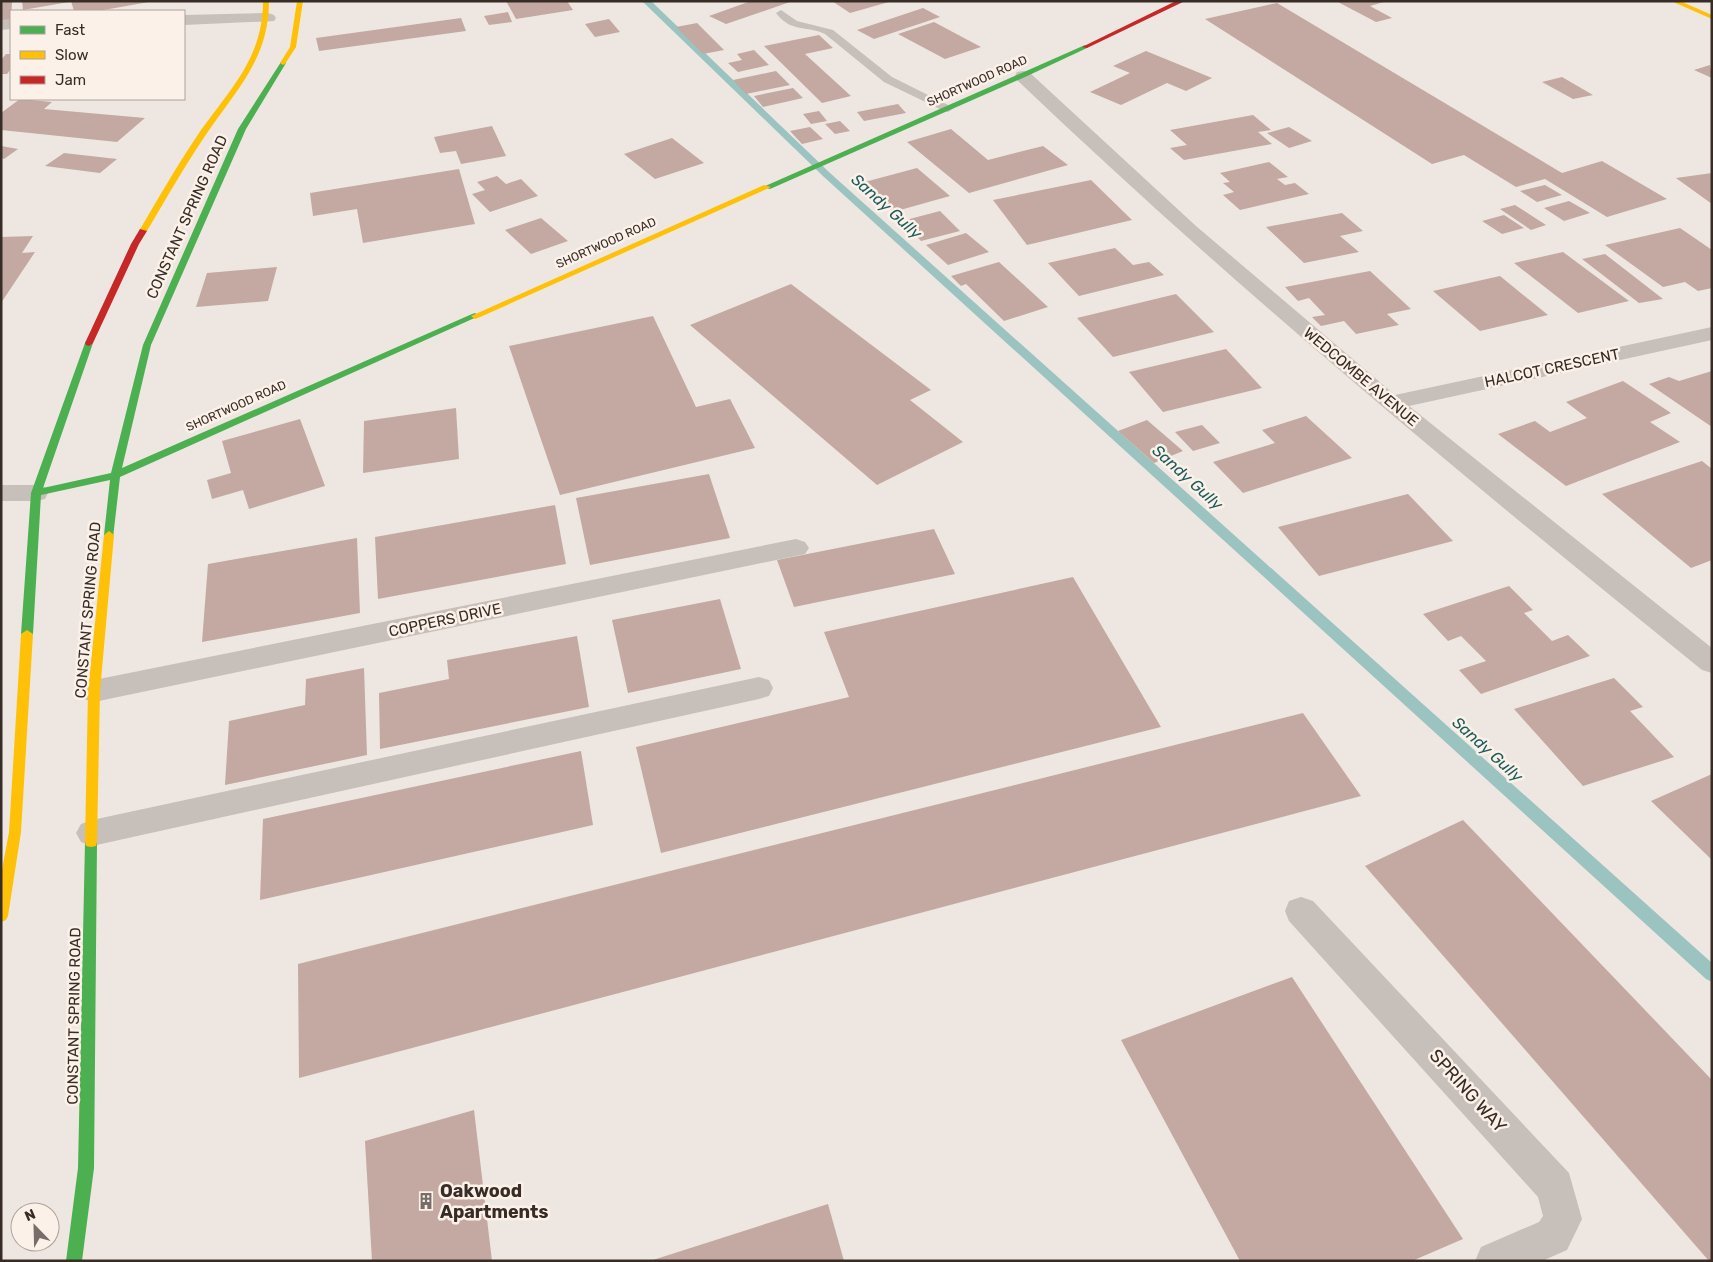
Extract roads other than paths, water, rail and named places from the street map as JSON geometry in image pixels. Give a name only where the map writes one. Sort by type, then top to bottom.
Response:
[{"type":"main road","name":"CONSTANT SPRING ROAD","points":[[1,916],[15,832],[36,493],[81,362],[135,244],[201,136],[250,69],[268,18],[266,1]]},
{"type":"main road","name":"CONSTANT SPRING ROAD","points":[[74,1261],[86,1168],[94,691],[115,475],[147,345],[242,129],[293,47],[300,1]]},
{"type":"main road","name":"SHORTWOOD ROAD","points":[[36,493],[115,475],[1023,76],[1182,1]]},
{"type":"main road","points":[[1674,1],[1712,17]]},
{"type":"street","points":[[185,20],[268,18]]},
{"type":"street","name":"WEDCOMBE AVENUE","points":[[1023,76],[1184,227],[1491,488],[1712,663]]},
{"type":"street","name":"HALCOT CRESCENT","points":[[1391,403],[1712,333]]},
{"type":"street","points":[[1,494],[36,493]]},
{"type":"street","name":"COPPERS DRIVE","points":[[94,691],[796,548]]},
{"type":"street","points":[[92,833],[758,688]]},
{"type":"street","name":"SPRING WAY","points":[[1301,911],[1555,1187],[1563,1219],[1553,1236],[1495,1261]]},
{"type":"lane","points":[[781,13],[789,22],[799,26],[819,28],[831,33],[870,68],[886,78],[948,108]]},
{"type":"waterway","name":"Sandy Gully","points":[[646,1],[827,175],[1712,974]]},
{"type":"place","name":"Oakwood Apartments","points":[[426,1201]]}]
